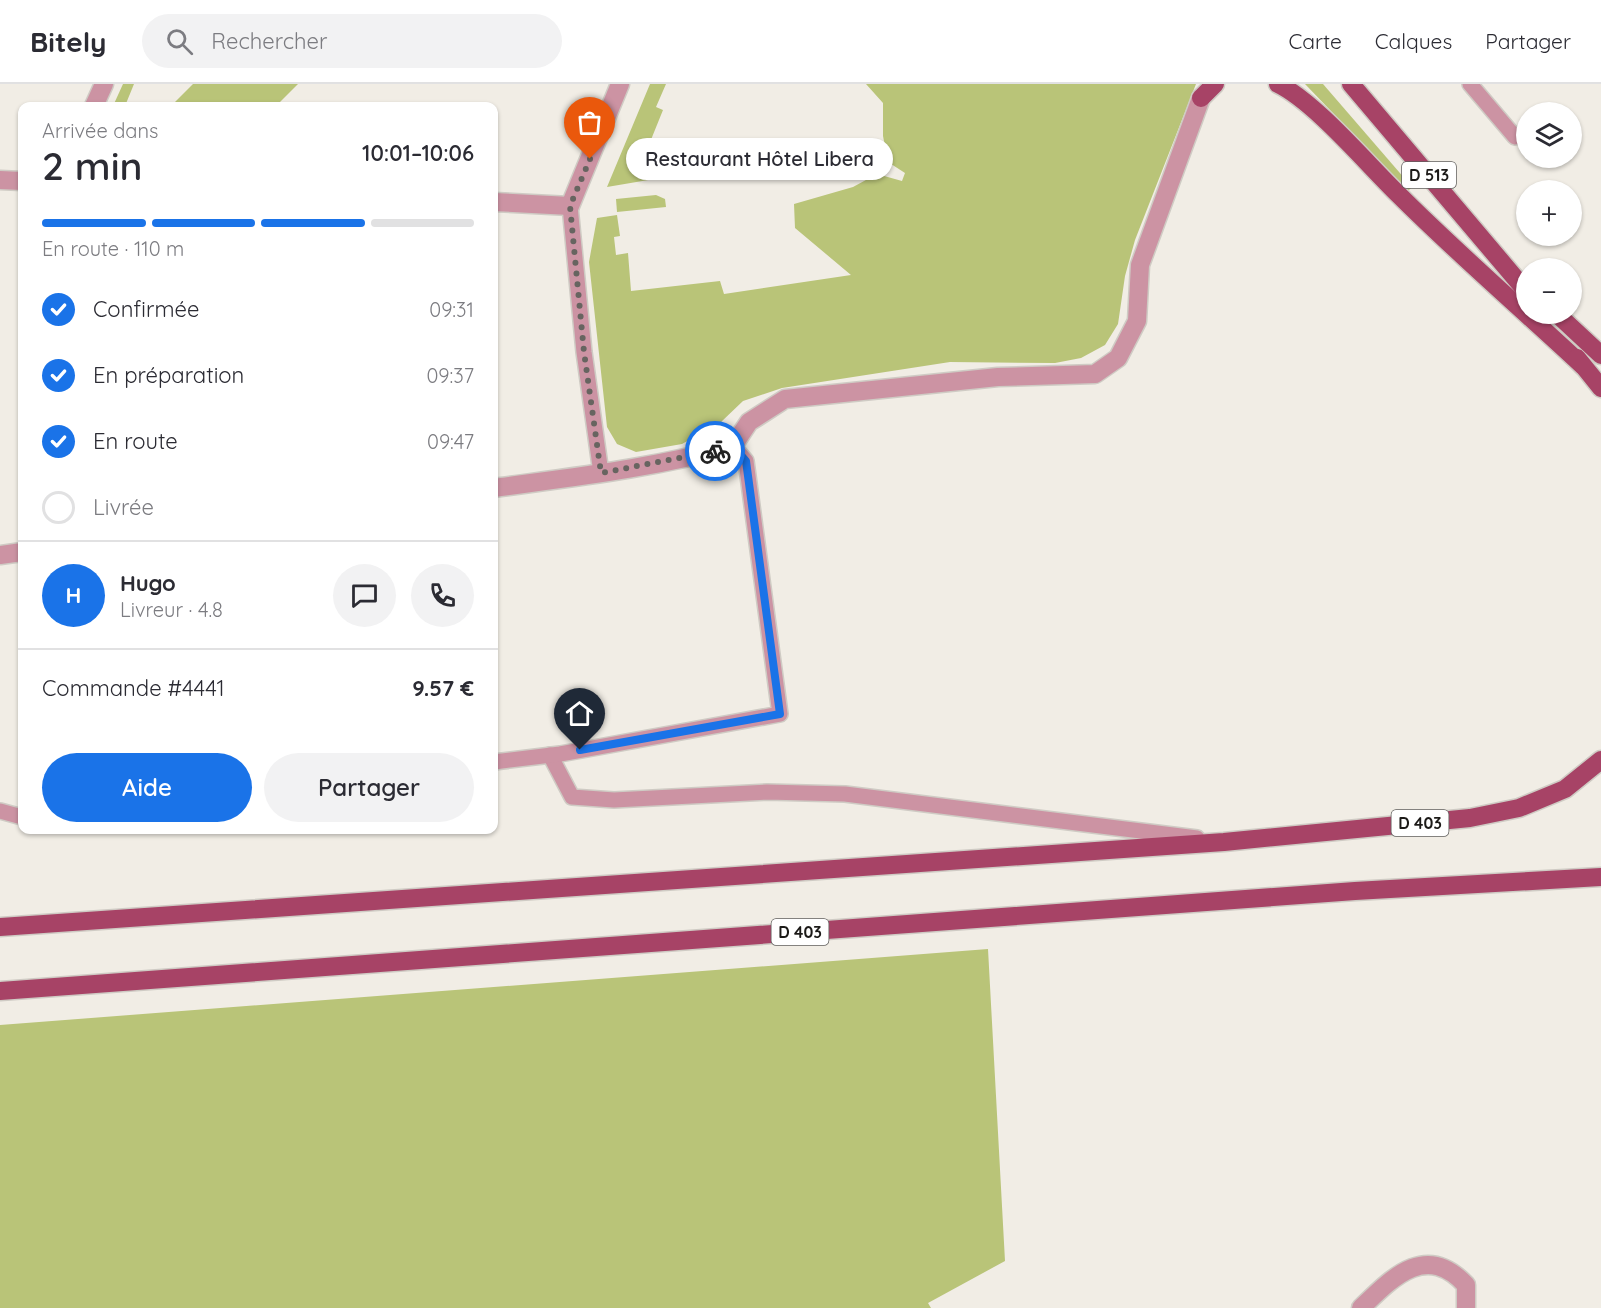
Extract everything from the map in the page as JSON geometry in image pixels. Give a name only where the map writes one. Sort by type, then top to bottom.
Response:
[{"type":"main road","points":[[1201,98],[1215,84]]},
{"type":"main road","points":[[1278,84],[1288,89],[1332,129],[1400,196],[1583,366]]},
{"type":"main road","name":"D 513","points":[[1350,84],[1516,274]]},
{"type":"main road","name":"D 513","points":[[1508,266],[1516,277]]},
{"type":"main road","points":[[1551,324],[1601,388]]},
{"type":"main road","points":[[1567,324],[1601,356]]},
{"type":"main road","name":"D 403","points":[[0,927],[1224,842],[1470,818],[1519,808],[1565,789],[1601,760]]},
{"type":"main road","name":"D 403","points":[[0,991],[1331,893],[1601,877]]},
{"type":"street","points":[[96,102],[104,84]]},
{"type":"street","points":[[498,202],[570,206],[621,84]]},
{"type":"street","points":[[498,487],[601,473],[702,455],[733,446],[749,422],[785,399],[998,377],[1095,374],[1118,358],[1137,321],[1140,265],[1201,98]]},
{"type":"street","points":[[0,180],[18,182]]},
{"type":"street","points":[[0,555],[18,553]]},
{"type":"street","points":[[1361,1308],[1392,1277],[1413,1267],[1436,1265],[1453,1271],[1466,1285],[1466,1308]]},
{"type":"lane","points":[[1470,84],[1515,137]]},
{"type":"lane","points":[[570,206],[584,352],[601,473]]},
{"type":"lane","points":[[498,762],[550,755],[780,714],[746,461],[733,446]]},
{"type":"lane","points":[[550,755],[572,797],[614,800],[767,792],[845,794],[1224,842]]},
{"type":"lane","points":[[0,811],[18,816]]},
{"type":"green space","points":[[123,84],[134,84],[127,102],[115,102]]},
{"type":"green space","points":[[193,84],[298,84],[280,102],[175,102]]},
{"type":"green space","points":[[650,84],[666,84],[656,107],[663,110],[642,162],[663,171],[660,178],[607,187]]},
{"type":"green space","points":[[866,84],[1196,84],[1135,240],[1125,276],[1118,324],[1105,345],[1081,358],[1055,363],[950,362],[782,388],[743,401],[721,422],[682,444],[636,452],[617,444],[607,427],[589,262],[597,218],[617,215],[620,236],[614,237],[616,255],[628,253],[631,291],[720,281],[724,294],[851,275],[795,228],[794,204],[853,187],[877,174],[902,181],[905,173],[888,162],[883,136],[883,103]]},
{"type":"green space","points":[[1305,84],[1323,84],[1412,187],[1408,191]]},
{"type":"green space","points":[[656,195],[665,199],[666,207],[617,212],[616,199]]},
{"type":"green space","points":[[988,949],[1005,1261],[928,1303],[931,1308],[0,1308],[0,1025]]},
{"type":"way so far","points":[[590,159],[570,206],[584,352],[601,473],[715,451]]},
{"type":"place","name":"Restaurant Hôtel Libera","points":[[590,159]]},
{"type":"route","points":[[580,750],[780,714],[746,461],[733,446],[715,451]]}]
